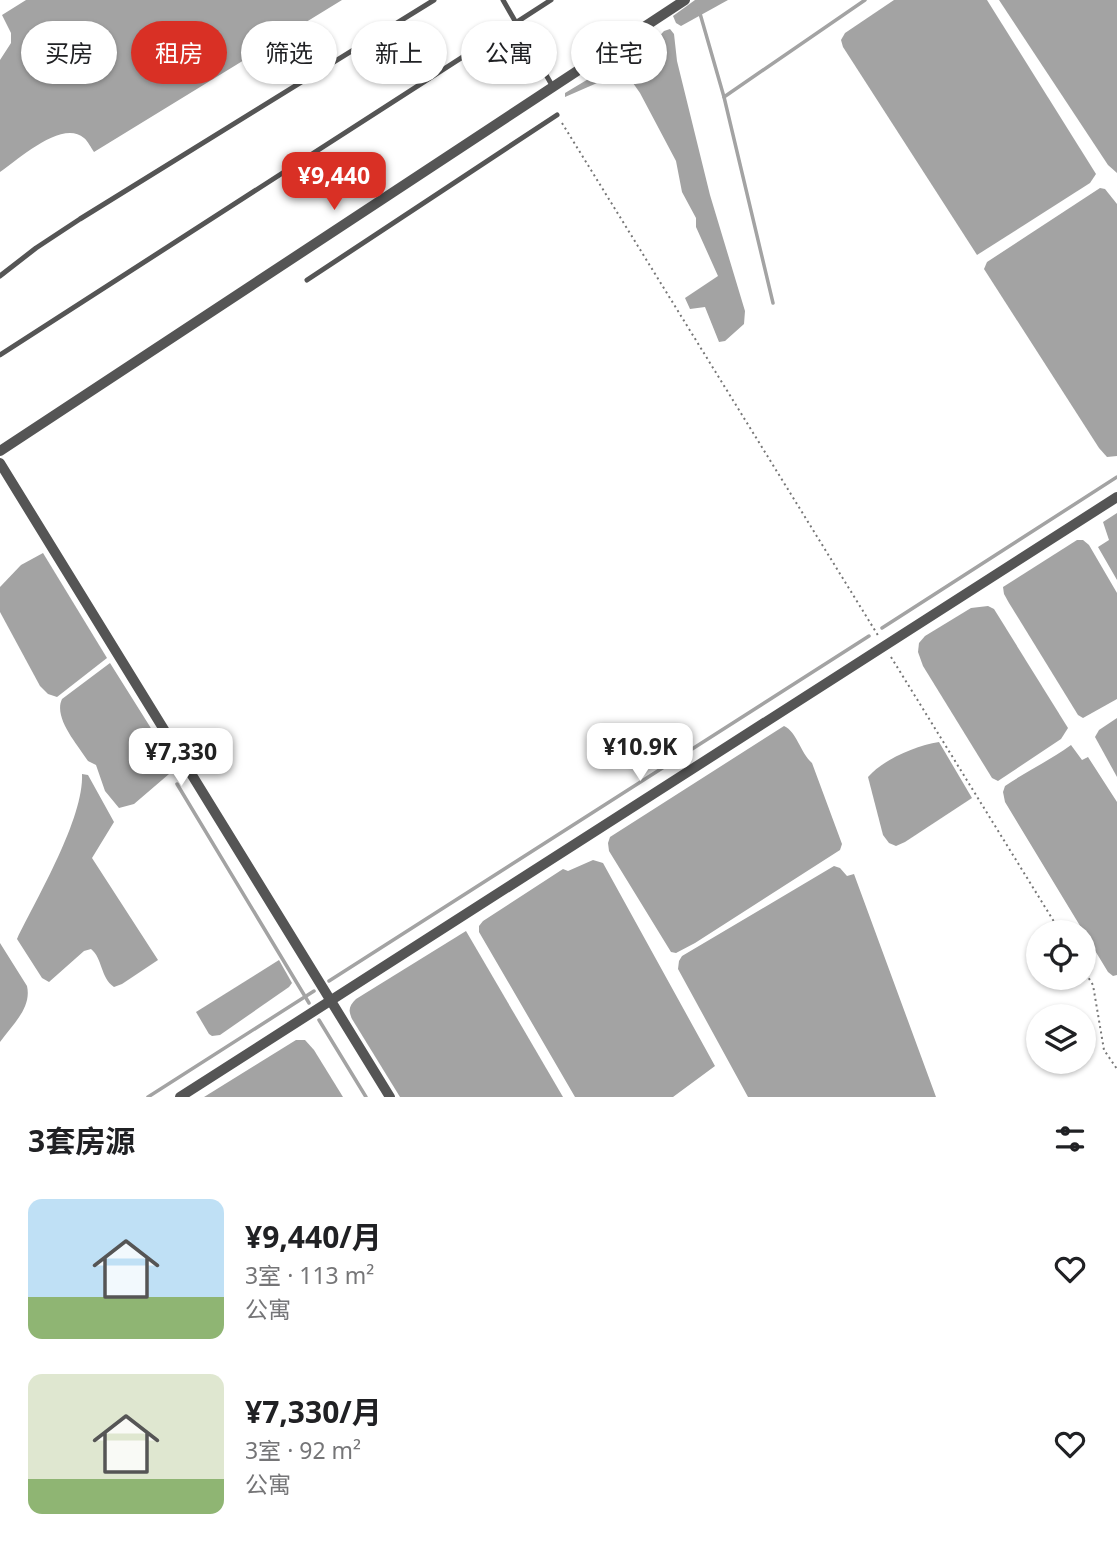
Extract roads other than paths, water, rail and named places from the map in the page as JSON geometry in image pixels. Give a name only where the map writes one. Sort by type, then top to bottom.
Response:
[{"type":"street","points":[[0,451],[685,0]]},
{"type":"street","points":[[0,463],[390,1097]]},
{"type":"street","points":[[180,1097],[1117,497]]},
{"type":"lane","points":[[0,276],[80,219],[434,0]]},
{"type":"lane","points":[[503,0],[515,21]]},
{"type":"lane","points":[[519,21],[551,0]]},
{"type":"lane","points":[[0,355],[461,58]]},
{"type":"lane","points":[[307,280],[557,115]]},
{"type":"waterway","points":[[724,97],[865,0]]},
{"type":"waterway","points":[[699,10],[724,97],[773,303]]},
{"type":"waterway","points":[[882,628],[1117,477]]},
{"type":"waterway","points":[[329,981],[869,636]]},
{"type":"waterway","points":[[177,784],[309,1003]]},
{"type":"waterway","points":[[148,1097],[314,991]]},
{"type":"waterway","points":[[319,1020],[366,1097]]}]
